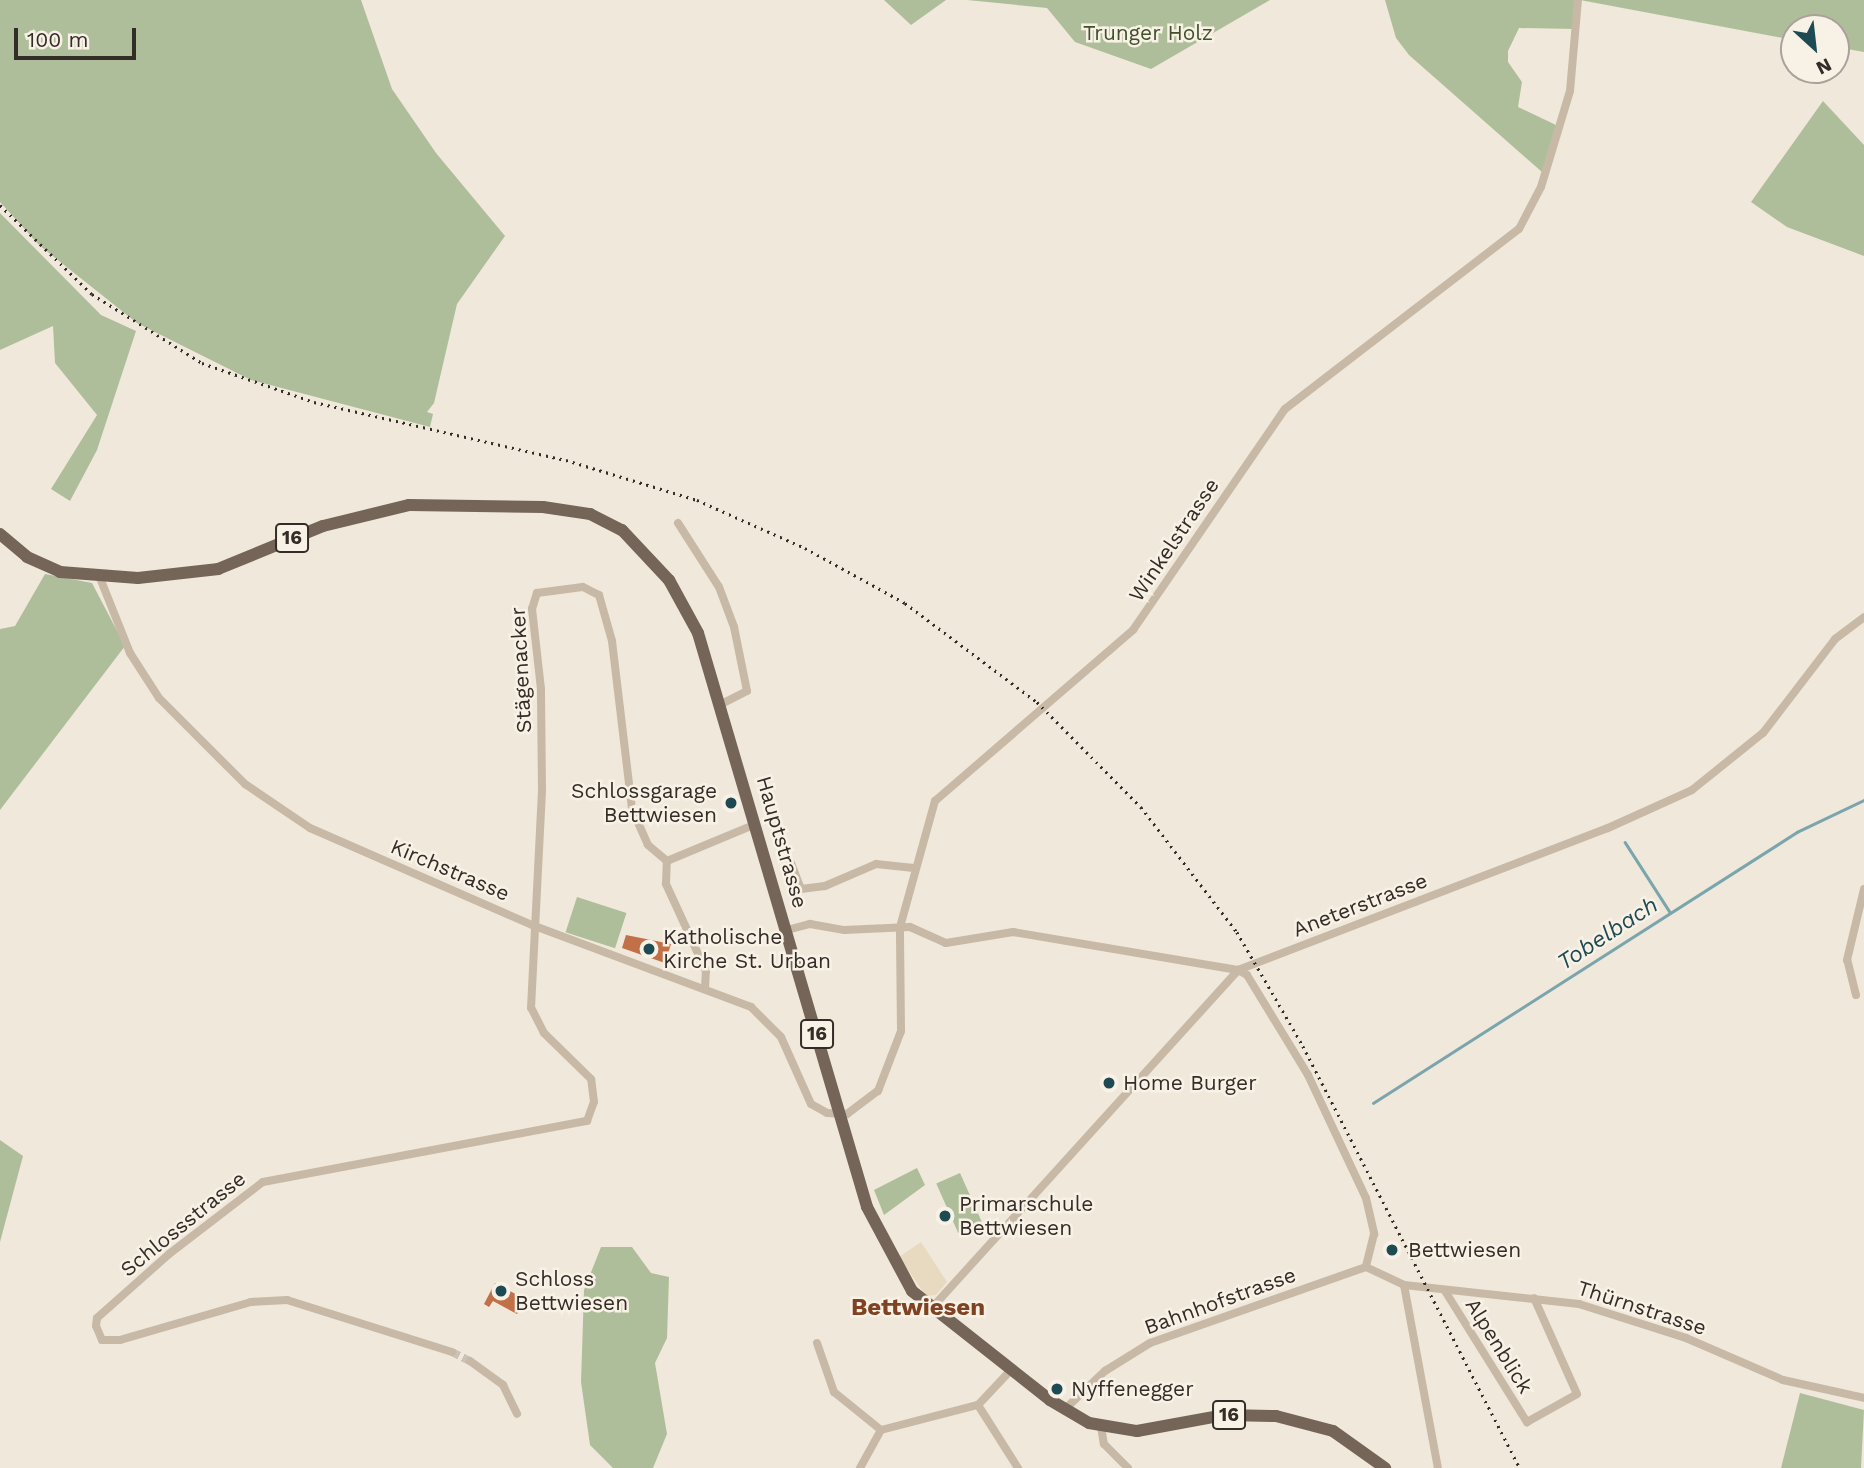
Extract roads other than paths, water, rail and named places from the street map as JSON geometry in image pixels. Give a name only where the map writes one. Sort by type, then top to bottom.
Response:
[{"type":"main road","name":"Hauptstrasse","points":[[0,534],[48,568],[100,578],[201,573],[323,526],[410,505],[495,504],[576,511],[622,530],[664,573],[698,633],[873,1224],[900,1275],[930,1310],[1010,1371],[1063,1410],[1101,1426],[1137,1431],[1224,1415],[1276,1416],[1333,1431],[1385,1468]]},
{"type":"street","name":"Winkelstrasse","points":[[841,1114],[878,1091],[901,1031],[900,927],[914,868],[935,801],[1133,629],[1285,409],[1519,229],[1541,187],[1570,91],[1578,0]]},
{"type":"street","points":[[678,523],[719,586],[734,627],[747,691],[721,704]]},
{"type":"street","name":"Kirchstrasse","points":[[100,578],[130,653],[159,698],[245,784],[310,828],[531,925],[751,1007],[768,1021],[811,1104],[841,1114]]},
{"type":"street","name":"Stägenacker","points":[[531,925],[542,790],[541,689],[532,609],[537,593],[583,587],[599,595],[612,641],[632,809],[648,845],[667,861]]},
{"type":"street","name":"Aneterstrasse","points":[[1238,970],[1608,828],[1692,790],[1763,733],[1835,639],[1864,617]]},
{"type":"street","points":[[705,988],[706,971],[666,884],[667,861],[756,824]]},
{"type":"street","points":[[791,863],[801,890],[825,886],[876,864],[914,868]]},
{"type":"street","points":[[1856,995],[1847,960],[1864,889]]},
{"type":"street","points":[[788,930],[810,924],[856,931],[900,927],[946,943],[1013,932],[1238,970],[1247,975],[1308,1075],[1366,1198],[1374,1234],[1366,1267],[1404,1285],[1438,1468]]},
{"type":"street","name":"Schlossstrasse","points":[[452,1352],[287,1300],[251,1302],[120,1340],[102,1340],[96,1326],[97,1318],[169,1254],[263,1182],[587,1121],[594,1102],[591,1080],[544,1033],[531,1008],[531,925]]},
{"type":"street","points":[[930,1310],[1238,970]]},
{"type":"street","name":"Bahnhofstrasse","points":[[1063,1410],[1105,1371],[1150,1343],[1366,1267]]},
{"type":"street","name":"Thürnstrasse","points":[[1404,1285],[1534,1298],[1606,1310],[1783,1380],[1864,1398]]},
{"type":"street","name":"Alpenblick","points":[[1445,1291],[1527,1422],[1577,1394],[1534,1298]]},
{"type":"street","points":[[817,1343],[834,1392],[881,1430]]},
{"type":"street","points":[[470,1360],[503,1385],[517,1414]]},
{"type":"street","points":[[860,1468],[881,1430],[978,1405],[1010,1371]]},
{"type":"street","points":[[978,1405],[1018,1468]]},
{"type":"street","points":[[1101,1426],[1104,1444],[1128,1468]]},
{"type":"waterway","name":"Tobelbach","points":[[1373,1103],[1797,832],[1864,800]]},
{"type":"waterway","points":[[1625,842],[1670,912]]},
{"type":"tunnel","points":[[452,1352],[470,1361]]},
{"type":"railway","points":[[0,205],[92,294],[202,363],[314,402],[566,460],[697,500],[805,548],[905,603],[1037,702],[1141,807],[1237,932],[1303,1046],[1520,1468]]},
{"type":"place","name":"Schlossgarage Bettwiesen","points":[[731,803]]},
{"type":"place","name":"Katholische Kirche St. Urban","points":[[649,949]]},
{"type":"place","name":"Home Burger","points":[[1109,1083]]},
{"type":"place","name":"Primarschule Bettwiesen","points":[[945,1216]]},
{"type":"place","name":"Bettwiesen","points":[[1392,1250]]},
{"type":"place","name":"Schloss Bettwiesen","points":[[501,1291]]},
{"type":"place","name":"Nyffenegger","points":[[1057,1389]]},
{"type":"district","name":"Bettwiesen","points":[[918,1308]]},
{"type":"park label","name":"Trunger Holz","points":[[1148,33]]}]
